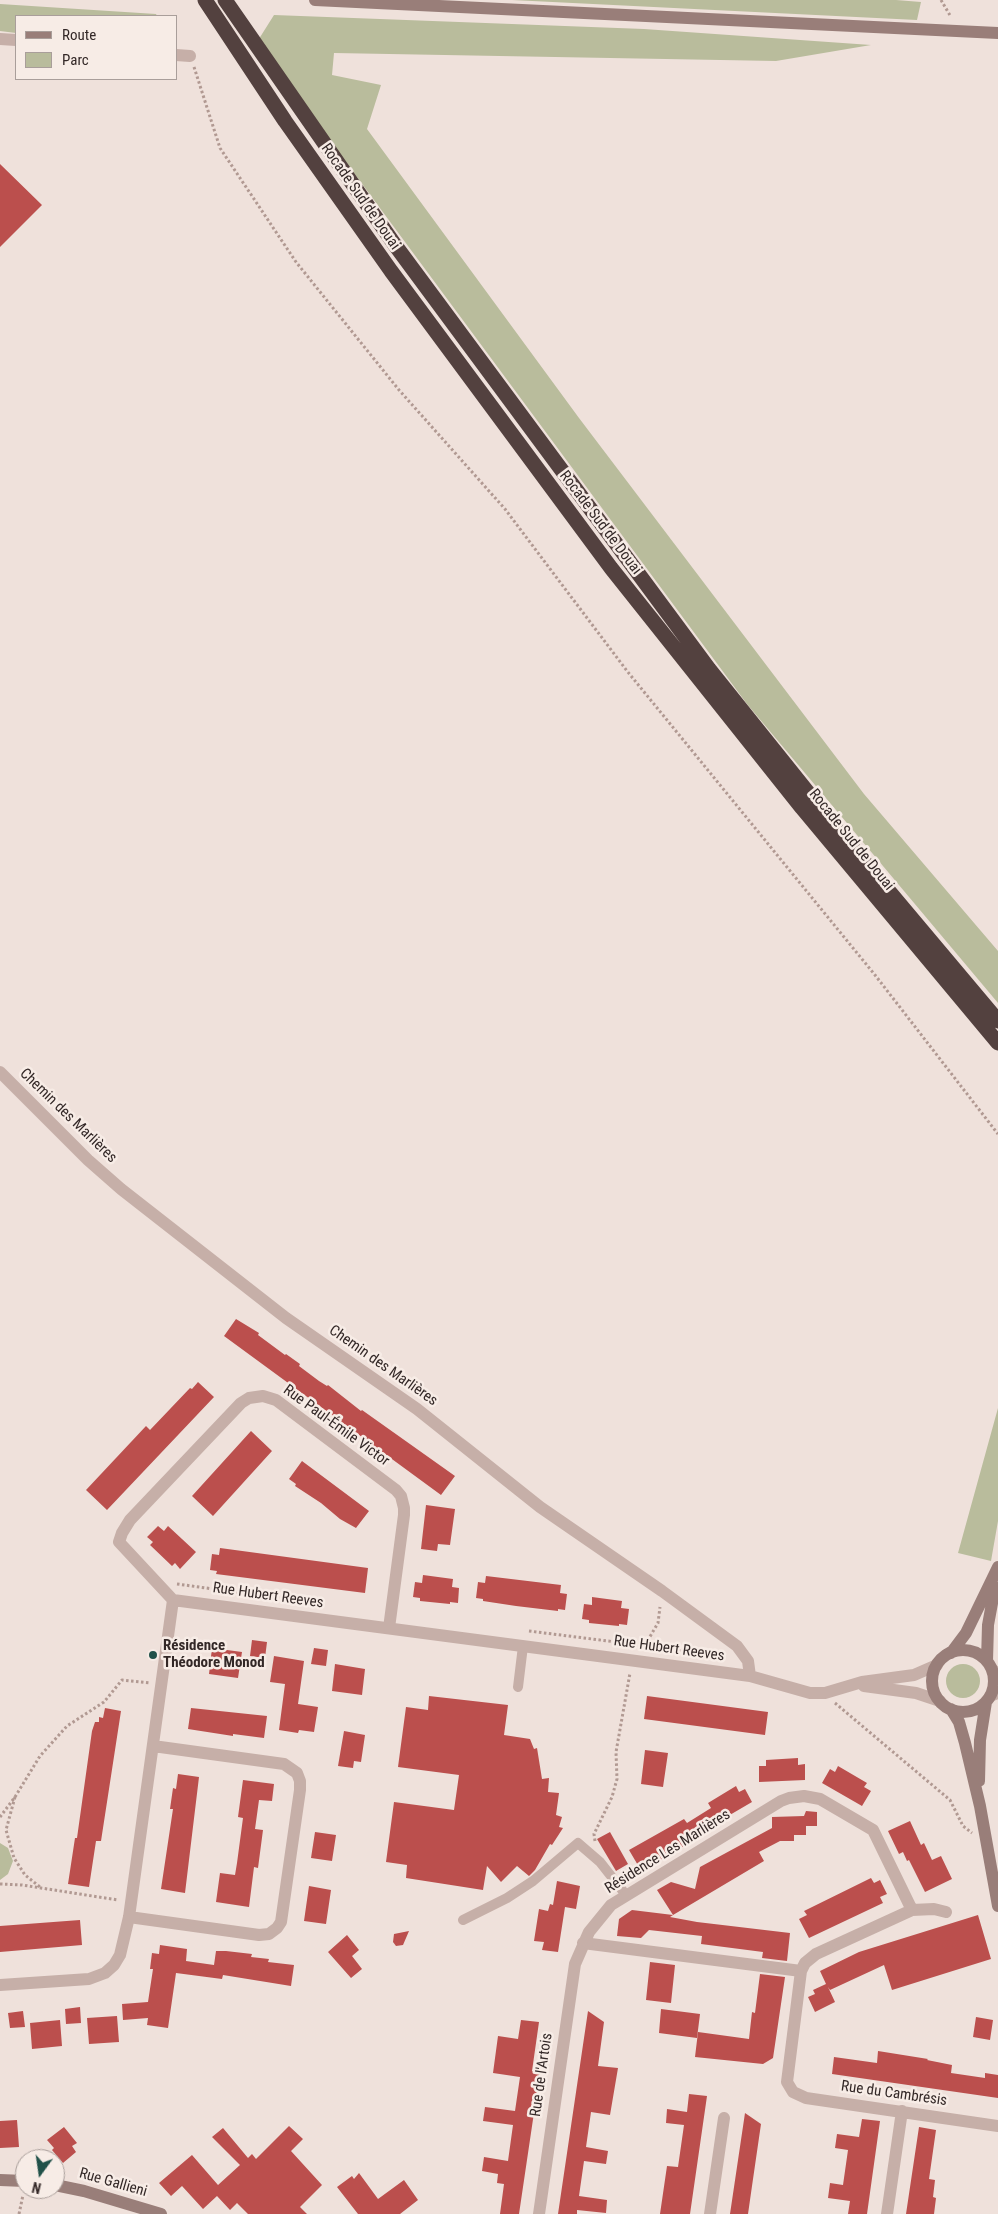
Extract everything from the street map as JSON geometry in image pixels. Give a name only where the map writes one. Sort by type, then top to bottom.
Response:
[{"type":"highway","name":"Rocade Sud de Douai","points":[[206,0],[286,121],[391,271],[611,568],[802,808],[998,1043]]},
{"type":"highway","name":"Rocade Sud de Douai","points":[[225,0],[395,245],[709,669],[841,833],[998,1021]]},
{"type":"street","points":[[315,0],[998,33]]},
{"type":"street","points":[[0,39],[15,40]]},
{"type":"street","points":[[178,55],[190,56]]},
{"type":"street","name":"Chemin des Marlières","points":[[0,1072],[88,1160],[121,1189],[286,1318],[417,1409],[540,1507],[737,1646],[748,1661],[750,1676]]},
{"type":"street","name":"Rue Paul-Émile Victor","points":[[173,1600],[119,1542],[122,1533],[130,1520],[241,1403],[256,1396],[271,1398],[396,1490],[401,1496],[404,1515],[389,1628]]},
{"type":"street","points":[[991,1697],[978,1708],[967,1712],[951,1709],[940,1701],[934,1693],[932,1684],[936,1665],[951,1653],[966,1633],[998,1567]]},
{"type":"street","points":[[980,1806],[980,1740],[994,1683],[988,1625],[998,1567]]},
{"type":"street","points":[[0,1986],[89,1979],[105,1973],[120,1956],[131,1902],[173,1600]]},
{"type":"street","name":"Rue Hubert Reeves","points":[[173,1600],[750,1676],[810,1692],[825,1693],[867,1681],[914,1675],[936,1665]]},
{"type":"street","points":[[951,1653],[970,1651],[979,1655],[992,1667]]},
{"type":"street","name":"Rue Hubert Reeves","points":[[842,1689],[877,1687],[923,1695],[940,1701]]},
{"type":"street","points":[[951,1709],[962,1731],[980,1806],[998,1906]]},
{"type":"street","points":[[128,1917],[269,1934],[281,1922],[297,1809],[300,1781],[296,1773],[284,1764],[152,1746]]},
{"type":"street","name":"Résidence Les Marlières","points":[[583,1942],[604,1913],[626,1895],[781,1801],[804,1796],[820,1800],[873,1830],[912,1910]]},
{"type":"street","points":[[583,1942],[801,1971],[805,1963],[816,1954],[912,1910],[934,1908],[946,1912]]},
{"type":"street","name":"Rue de l'Artois","points":[[538,2214],[573,1977],[583,1942]]},
{"type":"street","name":"Rue du Cambrésis","points":[[801,1971],[787,2074],[790,2087],[798,2096],[998,2126]]},
{"type":"street","points":[[887,2214],[902,2112]]},
{"type":"street","points":[[710,2214],[724,2118]]},
{"type":"street","points":[[0,2180],[15,2184]]},
{"type":"street","name":"Rue Gallieni","points":[[65,2186],[161,2214]]},
{"type":"lane","points":[[518,1687],[523,1646]]},
{"type":"lane","points":[[463,1920],[507,1898],[533,1881],[578,1843],[600,1862],[626,1895]]},
{"type":"path","points":[[190,56],[220,148],[296,262],[399,390],[505,509],[627,671],[875,975],[998,1134]]},
{"type":"path","points":[[600,1862],[594,1834],[612,1797],[617,1779],[616,1752],[632,1660],[649,1640],[658,1623],[662,1592]]},
{"type":"path","points":[[0,1817],[15,1798],[40,1756],[67,1726],[104,1702],[122,1680],[161,1685]]},
{"type":"path","points":[[15,1798],[6,1830],[14,1858],[25,1875],[42,1888]]},
{"type":"path","points":[[0,1884],[42,1888],[131,1902]]},
{"type":"path","points":[[19,2214],[22,2199]]},
{"type":"green space","points":[[512,0],[896,0],[921,2],[917,20]]},
{"type":"green space","points":[[0,4],[156,15],[15,15],[15,33],[0,31]]},
{"type":"green space","points":[[274,15],[644,29],[871,45],[776,61],[334,53],[332,75],[381,85],[367,129],[579,418],[864,794],[998,951],[998,1003],[747,704],[257,42]]},
{"type":"green space","points":[[998,1408],[998,1521],[991,1561],[958,1553]]},
{"type":"green space","points":[[963,1664],[970,1665],[975,1669],[979,1674],[979,1688],[975,1693],[970,1697],[963,1698],[956,1697],[951,1693],[947,1688],[946,1681],[947,1674],[951,1669],[956,1665]]},
{"type":"green space","points":[[0,1843],[8,1848],[13,1861],[8,1874],[0,1880]]},
{"type":"building","points":[[0,164],[42,205],[0,247]]},
{"type":"building","points":[[236,1319],[259,1333],[258,1335],[300,1364],[299,1366],[319,1381],[328,1385],[361,1411],[455,1476],[441,1495],[224,1336]]},
{"type":"building","points":[[198,1382],[214,1397],[107,1510],[86,1490],[146,1426],[150,1430]]},
{"type":"building","points":[[251,1431],[272,1451],[213,1516],[192,1496]]},
{"type":"building","points":[[302,1461],[369,1511],[356,1528],[340,1519],[321,1503],[295,1486],[296,1484],[289,1479]]},
{"type":"building","points":[[426,1505],[455,1509],[450,1545],[438,1544],[437,1551],[421,1549]]},
{"type":"building","points":[[158,1526],[164,1531],[168,1526],[196,1552],[180,1569],[175,1563],[172,1566],[150,1545],[153,1542],[147,1537]]},
{"type":"building","points":[[220,1548],[368,1568],[365,1593],[216,1574],[217,1571],[210,1570],[212,1554],[219,1555]]},
{"type":"building","points":[[423,1575],[453,1579],[452,1587],[459,1588],[458,1603],[420,1601],[420,1598],[413,1597],[415,1582],[422,1583]]},
{"type":"building","points":[[486,1576],[561,1585],[560,1593],[567,1594],[565,1610],[558,1609],[558,1611],[516,1606],[483,1601],[483,1599],[476,1598],[478,1582],[485,1583]]},
{"type":"building","points":[[592,1597],[622,1601],[621,1608],[629,1609],[627,1625],[589,1623],[589,1620],[582,1619],[584,1604],[592,1605]]},
{"type":"building","points":[[252,1640],[267,1642],[265,1658],[250,1656]]},
{"type":"building","points":[[212,1648],[242,1652],[238,1678],[209,1674]]},
{"type":"building","points":[[314,1648],[328,1650],[326,1666],[311,1664]]},
{"type":"building","points":[[274,1656],[304,1661],[298,1704],[318,1707],[314,1732],[299,1730],[298,1733],[279,1730],[285,1684],[270,1682]]},
{"type":"building","points":[[335,1664],[365,1669],[362,1695],[332,1691]]},
{"type":"building","points":[[429,1696],[508,1705],[504,1735],[530,1739],[534,1749],[537,1748],[542,1779],[549,1778],[548,1792],[559,1793],[556,1815],[562,1817],[559,1827],[563,1828],[529,1876],[517,1866],[501,1882],[487,1866],[483,1890],[406,1878],[407,1865],[386,1862],[394,1802],[454,1810],[459,1775],[398,1767],[406,1707],[428,1710]]},
{"type":"building","points":[[647,1696],[768,1712],[765,1735],[644,1719]]},
{"type":"building","points":[[105,1708],[121,1711],[101,1841],[96,1841],[89,1887],[68,1884],[75,1838],[77,1838],[92,1731],[95,1722],[99,1722],[99,1717],[103,1718]]},
{"type":"building","points":[[191,1708],[267,1716],[264,1738],[233,1734],[233,1736],[188,1729]]},
{"type":"building","points":[[344,1731],[365,1735],[361,1762],[354,1761],[353,1768],[338,1766]]},
{"type":"building","points":[[645,1750],[668,1753],[663,1787],[641,1784]]},
{"type":"building","points":[[798,1758],[798,1765],[805,1764],[805,1780],[759,1782],[759,1766],[766,1766],[766,1760]]},
{"type":"building","points":[[838,1766],[867,1783],[864,1787],[871,1791],[862,1806],[822,1783],[830,1769],[835,1772]]},
{"type":"building","points":[[178,1774],[199,1777],[185,1893],[161,1889],[173,1809],[170,1809],[173,1788],[176,1789]]},
{"type":"building","points":[[243,1780],[274,1784],[272,1801],[259,1800],[255,1829],[263,1830],[258,1868],[254,1867],[249,1907],[216,1902],[220,1873],[235,1875],[243,1818],[238,1817]]},
{"type":"building","points":[[736,1786],[739,1792],[745,1789],[752,1802],[699,1833],[701,1835],[676,1851],[655,1863],[653,1860],[639,1867],[629,1850],[684,1819],[687,1823],[711,1808],[708,1803]]},
{"type":"building","points":[[806,1811],[817,1812],[817,1826],[806,1826],[806,1835],[794,1835],[794,1841],[780,1841],[759,1852],[764,1861],[673,1915],[657,1890],[671,1882],[695,1889],[700,1867],[772,1828],[772,1817],[804,1816]]},
{"type":"building","points":[[910,1821],[921,1845],[924,1843],[932,1860],[941,1856],[952,1879],[925,1892],[909,1860],[907,1861],[903,1852],[899,1854],[888,1831]]},
{"type":"building","points":[[315,1832],[336,1835],[332,1861],[311,1858]]},
{"type":"building","points":[[610,1832],[628,1864],[616,1871],[597,1839]]},
{"type":"building","points":[[871,1878],[874,1883],[880,1880],[887,1894],[880,1897],[883,1903],[809,1938],[799,1919],[807,1915],[804,1911]]},
{"type":"building","points":[[557,1881],[580,1886],[576,1909],[565,1907],[558,1952],[542,1950],[544,1942],[534,1941],[539,1909],[548,1911],[550,1904],[553,1905]]},
{"type":"building","points":[[309,1886],[331,1890],[326,1924],[304,1921]]},
{"type":"building","points":[[632,1910],[673,1915],[670,1917],[697,1922],[790,1933],[787,1961],[762,1958],[763,1952],[701,1944],[702,1936],[649,1930],[641,1938],[617,1936],[619,1919]]},
{"type":"building","points":[[978,1915],[991,1959],[892,1990],[884,1965],[830,1990],[828,1987],[835,2002],[815,2012],[808,1997],[815,1994],[813,1990],[826,1984],[820,1971],[859,1952]]},
{"type":"building","points":[[80,1920],[82,1945],[0,1952],[0,1926]]},
{"type":"building","points":[[409,1931],[403,1945],[396,1946],[393,1942],[394,1934]]},
{"type":"building","points":[[347,1935],[359,1950],[352,1956],[362,1969],[351,1978],[328,1952]]},
{"type":"building","points":[[160,1945],[187,1949],[186,1961],[214,1965],[216,1951],[226,1951],[252,1954],[251,1957],[269,1959],[268,1962],[294,1965],[291,1986],[223,1975],[222,1979],[176,1973],[168,2028],[147,2025],[148,2018],[123,2020],[122,2004],[148,2002],[153,1969],[150,1969],[152,1953],[159,1954]]},
{"type":"building","points":[[650,1962],[675,1965],[671,2003],[646,2000]]},
{"type":"building","points":[[760,1974],[785,1977],[773,2058],[763,2064],[695,2057],[698,2032],[749,2039],[752,2012],[755,2013]]},
{"type":"building","points":[[80,2007],[81,2023],[66,2024],[65,2009]]},
{"type":"building","points":[[661,2009],[700,2014],[697,2038],[659,2033]]},
{"type":"building","points":[[23,2011],[25,2027],[10,2028],[8,2013]]},
{"type":"building","points":[[588,2011],[604,2022],[598,2066],[618,2068],[610,2115],[591,2112],[586,2147],[608,2151],[606,2164],[584,2161],[579,2196],[607,2200],[606,2213],[577,2210],[577,2214],[558,2214]]},
{"type":"building","points":[[117,2016],[119,2042],[89,2044],[87,2018]]},
{"type":"building","points":[[976,2017],[993,2020],[990,2040],[973,2037]]},
{"type":"building","points":[[60,2020],[62,2046],[32,2049],[30,2023]]},
{"type":"building","points":[[521,2020],[539,2022],[532,2071],[540,2072],[519,2214],[500,2214],[504,2184],[497,2183],[498,2174],[482,2171],[484,2157],[508,2161],[513,2125],[483,2121],[485,2107],[515,2111],[520,2077],[493,2073],[498,2036],[518,2039]]},
{"type":"building","points":[[878,2051],[952,2065],[951,2073],[985,2078],[985,2073],[998,2075],[998,2098],[832,2074],[834,2057],[877,2063]]},
{"type":"building","points":[[689,2094],[707,2096],[690,2214],[660,2214],[667,2166],[678,2167],[684,2125],[666,2123],[667,2109],[687,2112]]},
{"type":"building","points":[[745,2113],[761,2124],[748,2214],[730,2214]]},
{"type":"building","points":[[862,2119],[880,2121],[867,2214],[848,2214],[850,2201],[828,2198],[830,2183],[843,2185],[848,2150],[835,2148],[837,2134],[859,2137]]},
{"type":"building","points":[[17,2120],[19,2147],[0,2148],[0,2121]]},
{"type":"building","points":[[289,2126],[303,2139],[291,2151],[322,2185],[300,2207],[307,2214],[248,2214],[237,2203],[230,2210],[217,2196],[203,2209],[182,2186],[171,2196],[159,2183],[192,2155],[218,2185],[240,2165],[212,2137],[223,2128],[248,2158],[252,2154],[256,2159]]},
{"type":"building","points":[[64,2127],[77,2143],[72,2146],[76,2152],[65,2161],[65,2149],[53,2149],[47,2140]]},
{"type":"building","points":[[919,2127],[936,2130],[929,2179],[935,2180],[933,2197],[936,2198],[934,2214],[906,2214]]},
{"type":"building","points":[[359,2173],[378,2199],[404,2180],[418,2200],[400,2214],[358,2214],[337,2187],[352,2176],[354,2179]]},
{"type":"place","name":"Résidence Théodore Monod","points":[[153,1655]]}]
